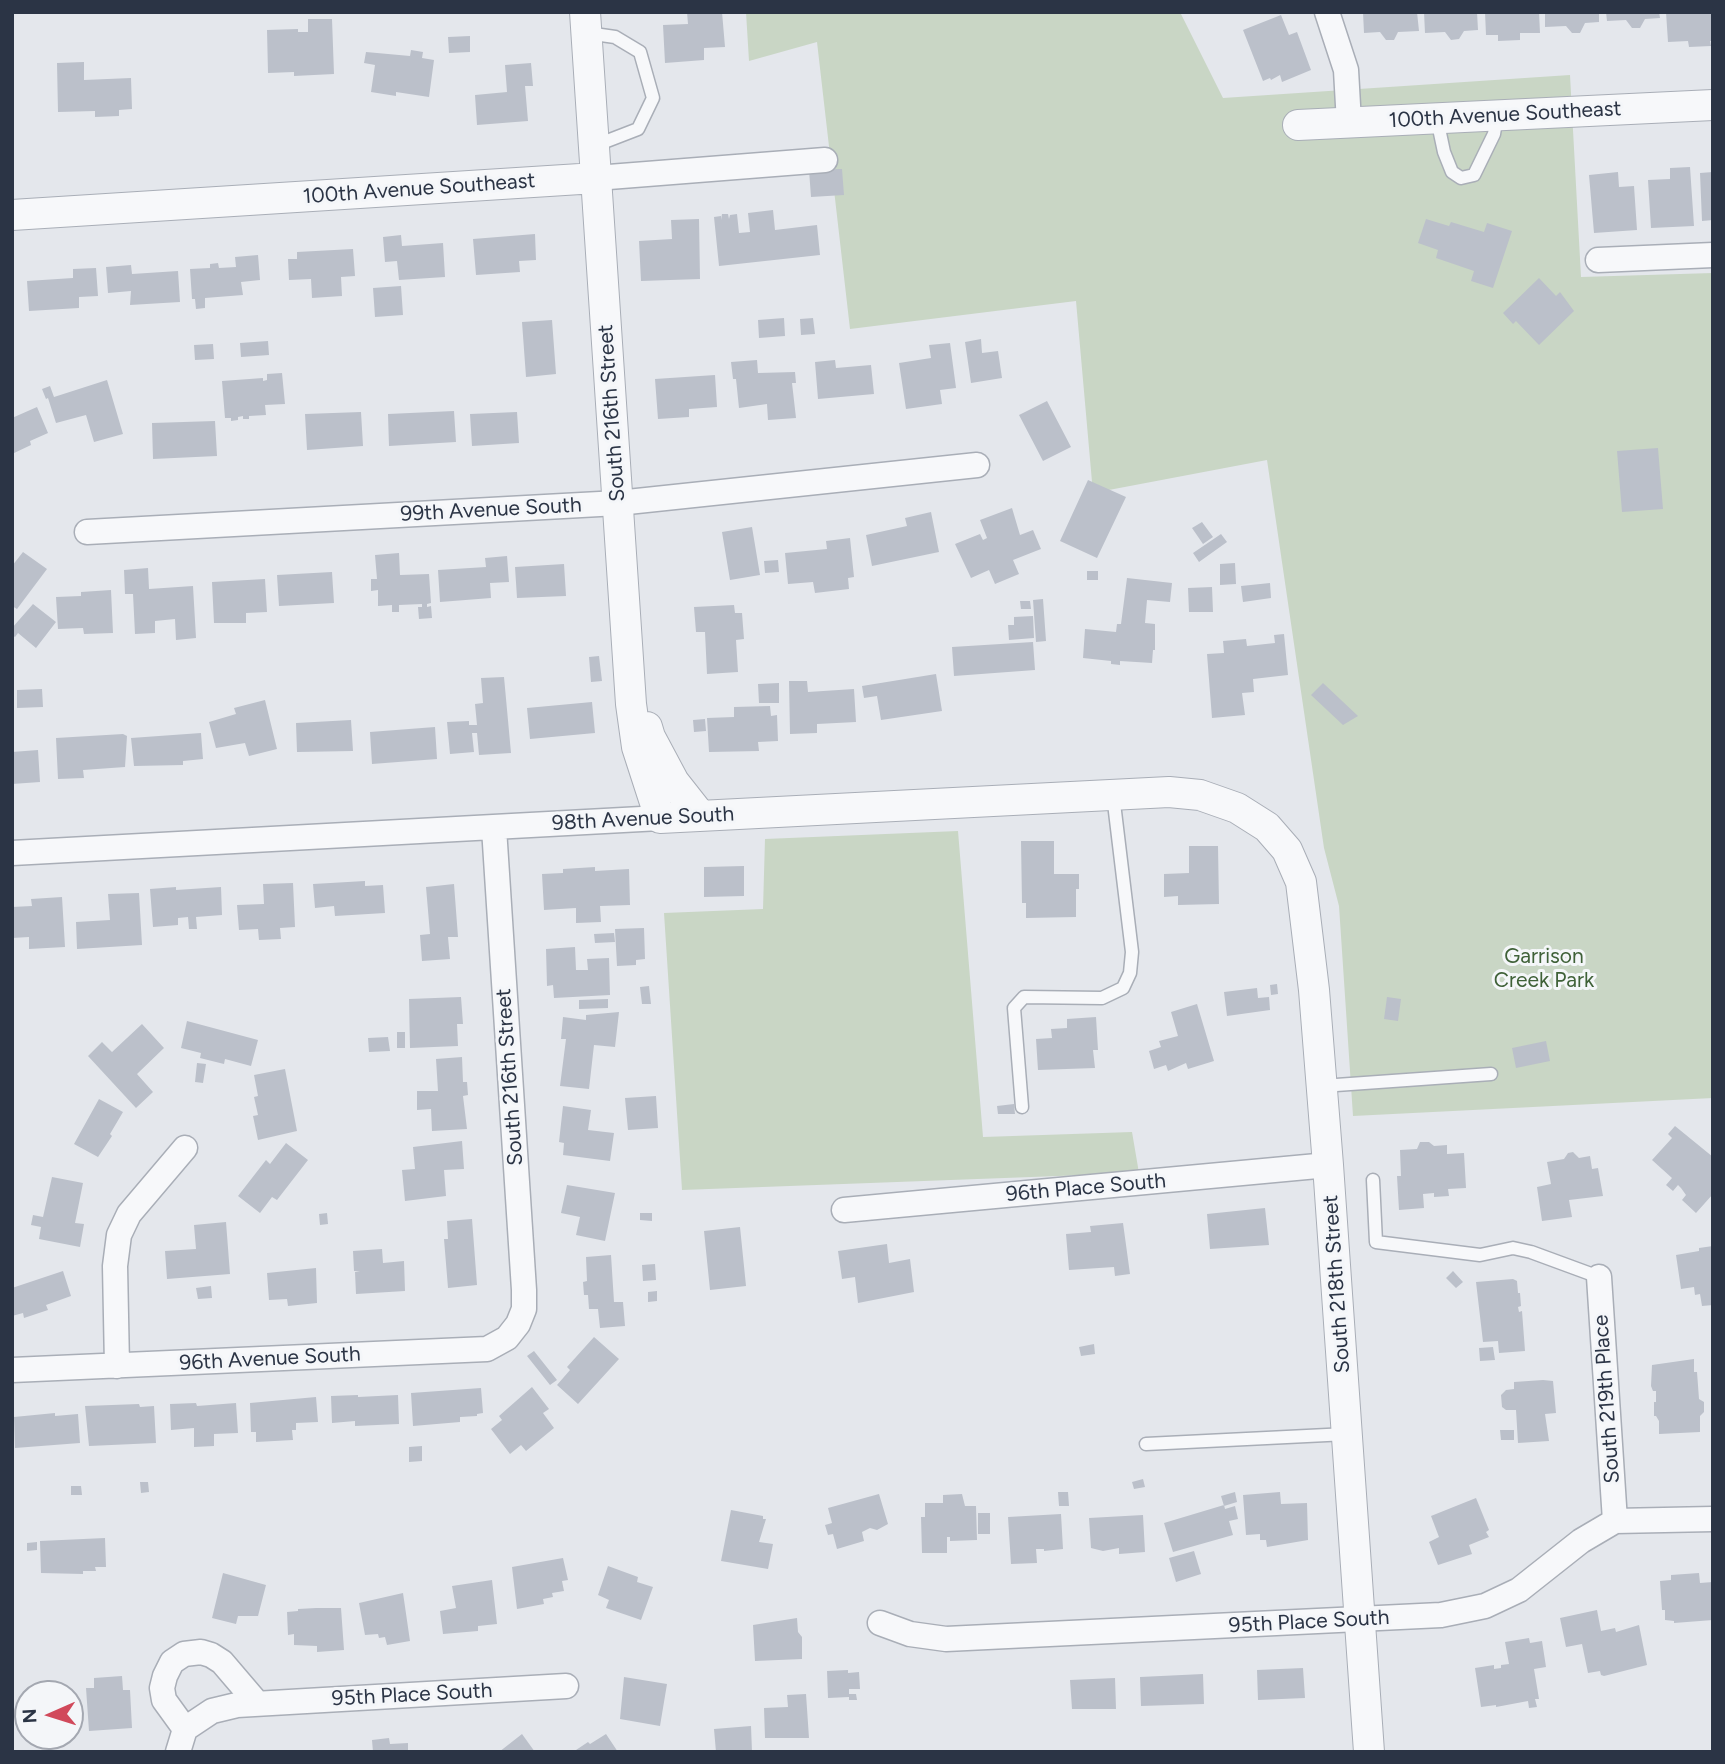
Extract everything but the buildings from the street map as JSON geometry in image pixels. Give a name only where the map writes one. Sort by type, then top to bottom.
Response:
[{"type":"street","points":[[1327,12],[1346,70],[1349,122]]},
{"type":"street","name":"South 216th Street","points":[[586,22],[631,704],[637,747],[660,818]]},
{"type":"street","name":"100th Avenue Southeast","points":[[1298,125],[1713,105]]},
{"type":"street","name":"100th Avenue Southeast","points":[[12,215],[825,160]]},
{"type":"street","points":[[1598,260],[1713,255]]},
{"type":"street","name":"99th Avenue South","points":[[87,532],[618,503],[977,465]]},
{"type":"street","name":"South 216th Street","points":[[628,648],[650,737],[674,782],[700,816]]},
{"type":"street","name":"98th Avenue South","points":[[12,853],[1169,792],[1200,795],[1237,808],[1267,827]]},
{"type":"street","name":"South 218th Street","points":[[1267,827],[1287,850],[1301,882],[1322,1086],[1369,1752]]},
{"type":"street","name":"South 216th Street","points":[[494,828],[524,1290],[524,1309],[518,1324]]},
{"type":"street","points":[[117,1366],[115,1266],[119,1235],[129,1214],[185,1148]]},
{"type":"street","name":"96th Place South","points":[[844,1210],[1328,1165]]},
{"type":"street","name":"South 219th Place","points":[[1599,1277],[1615,1521]]},
{"type":"street","name":"96th Avenue South","points":[[12,1370],[487,1349],[507,1338],[518,1324]]},
{"type":"street","name":"95th Place South","points":[[880,1623],[910,1633],[946,1639],[1441,1615],[1485,1606],[1519,1590],[1581,1541],[1615,1521],[1713,1519]]},
{"type":"street","points":[[182,1741],[164,1700],[162,1688],[173,1662],[184,1654],[201,1652],[222,1662],[247,1704]]},
{"type":"street","name":"95th Place South","points":[[182,1741],[212,1711],[247,1704],[566,1686]]},
{"type":"lane","points":[[586,22],[640,52],[653,98],[638,129],[594,146]]},
{"type":"lane","points":[[1437,118],[1444,152],[1452,172],[1461,178],[1474,175],[1494,134],[1497,116]]},
{"type":"lane","points":[[1022,1107],[1014,1008],[1024,997],[1102,998],[1123,988],[1130,973],[1132,952],[1113,795]]},
{"type":"lane","points":[[1322,1086],[1491,1074]]},
{"type":"lane","points":[[1373,1180],[1377,1242],[1480,1255],[1513,1248],[1599,1277]]},
{"type":"lane","points":[[1146,1444],[1348,1434]]},
{"type":"green space","name":"Garrison Creek Park","points":[[746,12],[1180,12],[1223,98],[1570,75],[1581,277],[1713,273],[1713,1098],[1353,1116],[1339,906],[1324,848],[1267,460],[1093,493],[1076,301],[850,329],[817,42],[749,61]]},
{"type":"green space","points":[[958,831],[983,1137],[1132,1132],[1139,1173],[682,1190],[664,913],[763,909],[765,839]]}]
